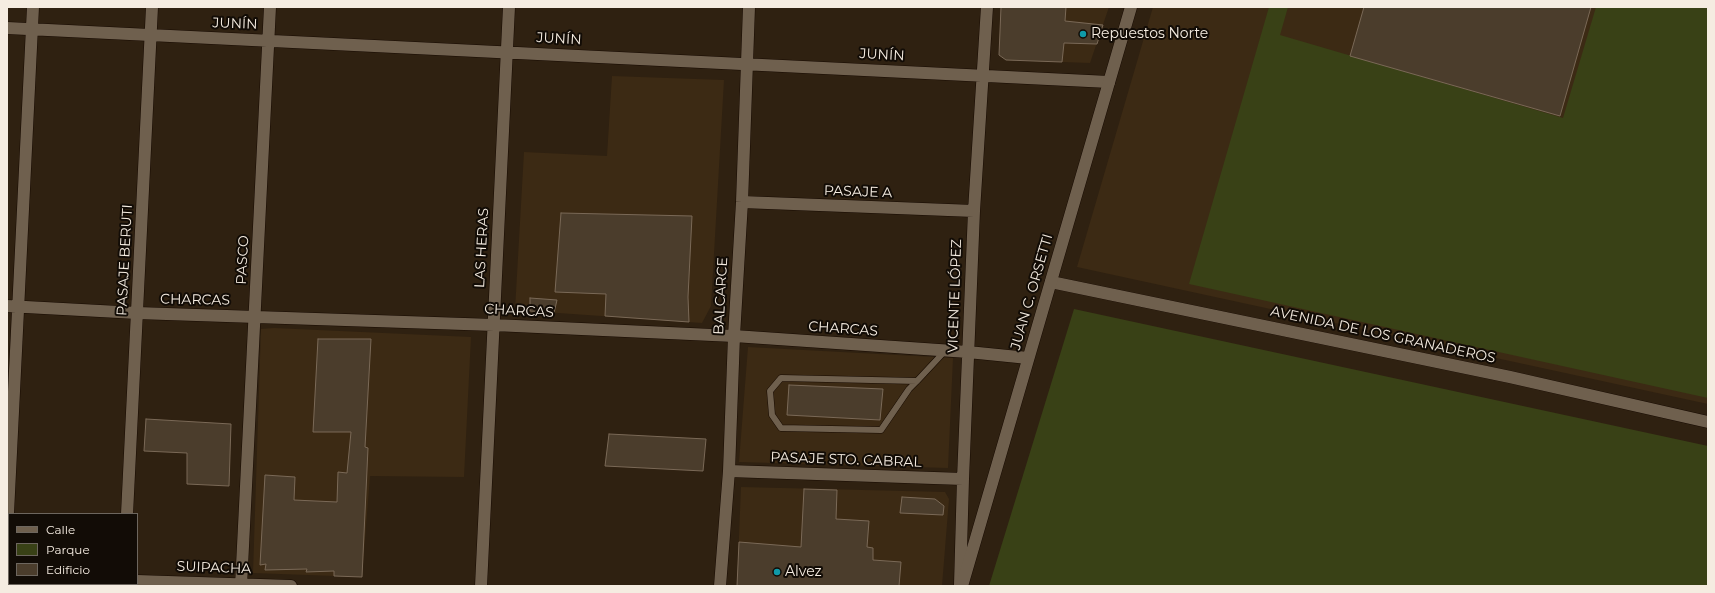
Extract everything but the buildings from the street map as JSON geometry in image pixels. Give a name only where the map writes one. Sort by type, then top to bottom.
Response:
[{"type":"street","points":[[7,533],[13,306],[33,7]]},
{"type":"street","name":"PASAJE BERUTI","points":[[127,513],[152,7]]},
{"type":"street","name":"PASCO","points":[[241,585],[270,7]]},
{"type":"street","name":"LAS HERAS","points":[[481,586],[509,7]]},
{"type":"street","name":"BALCARCE","points":[[720,586],[729,471],[734,336],[742,202],[749,7]]},
{"type":"street","name":"VICENTE LÓPEZ","points":[[961,586],[963,479],[974,211],[984,75],[987,7]]},
{"type":"street","name":"JUAN C. ORSETTI","points":[[961,586],[1131,7]]},
{"type":"street","name":"JUNÍN","points":[[7,28],[1109,82]]},
{"type":"street","name":"PASAJE A","points":[[742,202],[974,211]]},
{"type":"street","name":"AVENIDA DE LOS GRANADEROS","points":[[1051,282],[1510,377],[1708,422]]},
{"type":"street","name":"CHARCAS","points":[[13,306],[137,313],[494,325],[734,336],[968,352],[1028,358]]},
{"type":"street","name":"PASAJE STO. CABRAL","points":[[729,471],[963,479]]},
{"type":"street","name":"SUIPACHA","points":[[138,581],[291,586]]},
{"type":"lane","points":[[917,381],[781,378],[770,391],[772,415],[781,428],[881,430],[909,389],[917,381],[945,351]]},
{"type":"shaded area","points":[[1001,7],[1109,7],[1090,63],[1006,60],[999,55]]},
{"type":"shaded area","points":[[1153,7],[1708,7],[1708,404],[1077,267]]},
{"type":"shaded area","points":[[612,76],[724,80],[711,306],[702,323],[515,310],[524,152],[607,156]]},
{"type":"shaded area","points":[[274,328],[471,337],[464,477],[370,476],[362,577],[253,573],[261,329]]},
{"type":"shaded area","points":[[748,347],[953,358],[948,468],[739,462]]},
{"type":"shaded area","points":[[741,487],[945,492],[949,499],[942,586],[737,586]]},
{"type":"green space","points":[[1269,7],[1288,7],[1280,35],[1563,118],[1596,7],[1708,7],[1708,398],[1189,284]]},
{"type":"green space","points":[[1074,309],[1708,446],[1708,586],[989,586]]},
{"type":"place","name":"Repuestos Norte","points":[[1083,34]]},
{"type":"place","name":"Alvez","points":[[777,572]]}]
